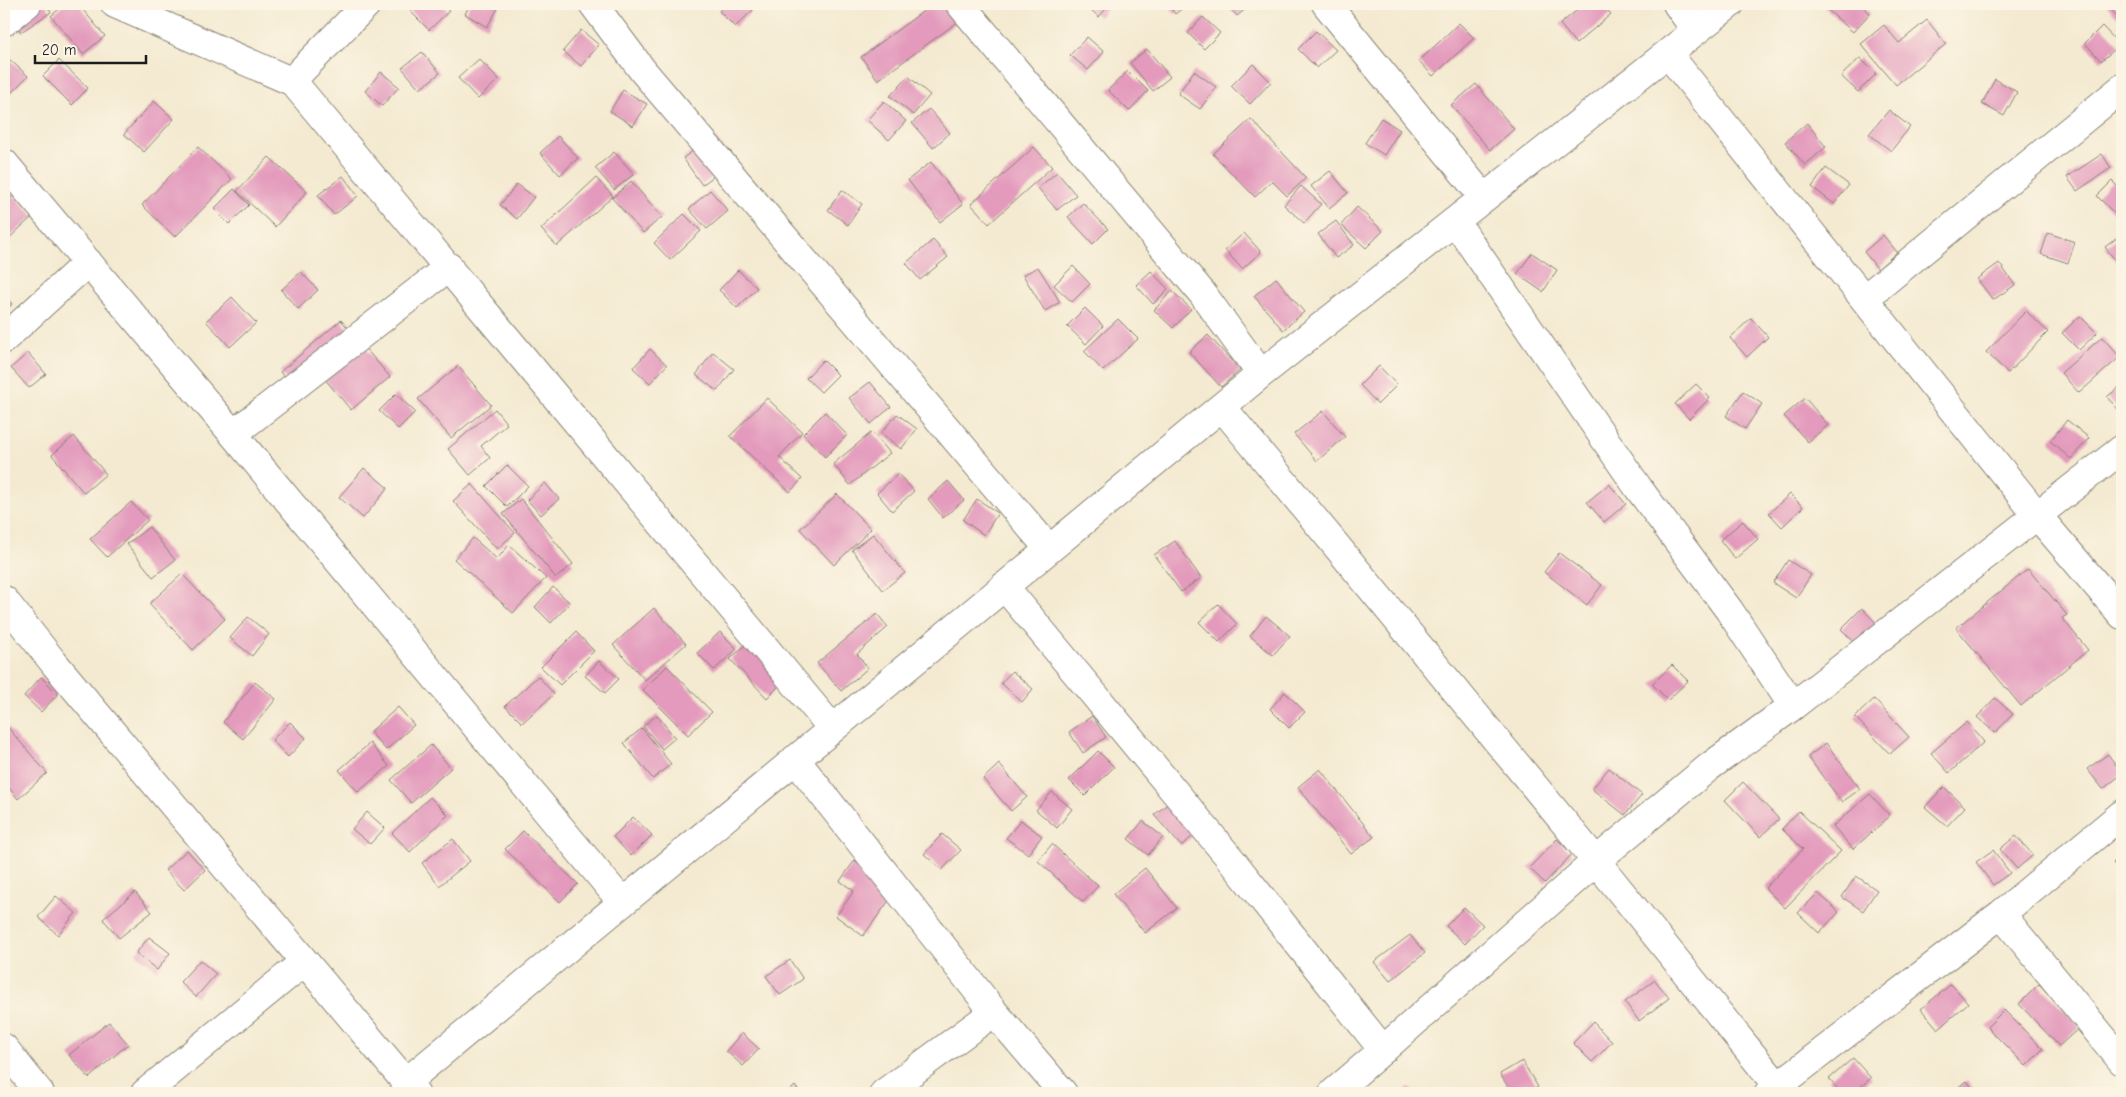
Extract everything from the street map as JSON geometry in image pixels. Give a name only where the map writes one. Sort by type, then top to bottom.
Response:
[{"type":"street","points":[[4,22],[27,4]]},
{"type":"street","points":[[115,4],[293,82],[832,728]]},
{"type":"street","points":[[293,82],[301,71],[367,4]]},
{"type":"street","points":[[593,4],[643,72],[1049,549]]},
{"type":"street","points":[[960,4],[1202,293],[1261,374]]},
{"type":"street","points":[[1326,4],[1484,198]]},
{"type":"street","points":[[1677,4],[1696,31]]},
{"type":"street","points":[[4,600],[60,671],[411,1088],[622,902],[1261,374],[1730,4]]},
{"type":"street","points":[[1668,54],[2037,515],[2122,615]]},
{"type":"street","points":[[1865,298],[2122,88]]},
{"type":"street","points":[[4,163],[233,434],[622,902]]},
{"type":"street","points":[[1455,221],[1639,489],[1729,610],[1793,706]]},
{"type":"street","points":[[4,339],[88,262]]},
{"type":"street","points":[[233,434],[449,267]]},
{"type":"street","points":[[1222,407],[1596,861],[1777,1091],[2001,914],[2122,814]]},
{"type":"street","points":[[1333,1093],[1596,861],[1709,767],[1793,706],[2122,449]]},
{"type":"street","points":[[1004,586],[1233,862],[1383,1050]]},
{"type":"street","points":[[795,759],[994,1012],[1063,1093]]},
{"type":"street","points":[[2001,914],[2122,1061]]},
{"type":"street","points":[[145,1093],[304,962]]},
{"type":"street","points":[[884,1093],[994,1012]]},
{"type":"street","points":[[4,1048],[40,1093]]},
{"type":"building","points":[[27,4],[45,4],[51,12],[21,32],[9,16]]},
{"type":"building","points":[[65,4],[78,4],[105,36],[83,54],[51,16]]},
{"type":"building","points":[[418,4],[441,4],[449,11],[429,30],[410,11]]},
{"type":"building","points":[[470,4],[500,5],[487,27],[465,14]]},
{"type":"building","points":[[727,4],[747,4],[753,10],[735,27],[719,11]]},
{"type":"building","points":[[933,4],[945,4],[959,21],[878,80],[861,57]]},
{"type":"building","points":[[1084,4],[1110,4],[1099,17]]},
{"type":"building","points":[[1167,4],[1188,4],[1175,14]]},
{"type":"building","points":[[1226,4],[1252,4],[1237,16]]},
{"type":"building","points":[[1585,4],[1602,4],[1611,14],[1576,44],[1560,24]]},
{"type":"building","points":[[1821,4],[1860,4],[1870,13],[1853,32]]},
{"type":"building","points":[[2105,4],[2122,4],[2122,21]]},
{"type":"building","points":[[1203,17],[1220,33],[1204,49],[1188,33]]},
{"type":"building","points":[[1927,20],[1946,44],[1896,85],[1861,44],[1884,25],[1899,43]]},
{"type":"building","points":[[1459,23],[1474,38],[1433,76],[1419,61]]},
{"type":"building","points":[[2102,26],[2120,45],[2101,61],[2085,43]]},
{"type":"building","points":[[581,30],[599,45],[581,66],[563,51]]},
{"type":"building","points":[[1316,31],[1336,50],[1317,68],[1298,49]]},
{"type":"building","points":[[1087,37],[1104,52],[1088,70],[1070,55]]},
{"type":"building","points":[[1147,49],[1170,77],[1153,91],[1130,63]]},
{"type":"building","points":[[422,52],[440,73],[420,89],[402,68]]},
{"type":"building","points":[[1860,58],[1876,74],[1858,92],[1841,76]]},
{"type":"building","points":[[9,59],[28,76],[11,93],[4,86],[4,65]]},
{"type":"building","points":[[479,59],[499,79],[478,99],[458,78]]},
{"type":"building","points":[[59,60],[88,88],[72,105],[43,76]]},
{"type":"building","points":[[1253,64],[1271,82],[1250,104],[1231,86]]},
{"type":"building","points":[[1128,71],[1148,91],[1129,111],[1108,90]]},
{"type":"building","points":[[1194,71],[1216,87],[1200,109],[1178,94]]},
{"type":"building","points":[[381,72],[399,87],[382,106],[365,91]]},
{"type":"building","points":[[908,76],[930,95],[913,115],[890,96]]},
{"type":"building","points":[[1995,79],[2017,92],[2004,116],[1982,104]]},
{"type":"building","points":[[1476,84],[1514,129],[1490,150],[1451,105]]},
{"type":"building","points":[[623,90],[647,104],[633,126],[610,111]]},
{"type":"building","points":[[154,101],[174,119],[144,152],[124,134]]},
{"type":"building","points":[[884,101],[906,121],[889,140],[867,120]]},
{"type":"building","points":[[929,109],[950,133],[933,148],[912,123]]},
{"type":"building","points":[[1889,110],[1910,127],[1891,151],[1869,134]]},
{"type":"building","points":[[1381,118],[1400,130],[1384,155],[1365,143]]},
{"type":"building","points":[[1251,119],[1306,178],[1287,196],[1272,181],[1255,197],[1213,154]]},
{"type":"building","points":[[1807,123],[1826,147],[1805,165],[1785,142]]},
{"type":"building","points":[[558,136],[578,158],[560,175],[540,153]]},
{"type":"building","points":[[714,136],[733,162],[702,185],[683,158]]},
{"type":"building","points":[[198,147],[232,179],[175,237],[142,205]]},
{"type":"building","points":[[1034,147],[1052,167],[989,224],[971,204]]},
{"type":"building","points":[[614,152],[634,174],[614,190],[595,168]]},
{"type":"building","points":[[2102,154],[2111,168],[2077,191],[2067,177]]},
{"type":"building","points":[[269,157],[307,192],[275,227],[237,191]]},
{"type":"building","points":[[931,162],[963,204],[940,222],[908,180]]},
{"type":"building","points":[[1826,168],[1849,185],[1834,204],[1812,187]]},
{"type":"building","points":[[1330,171],[1348,193],[1329,208],[1311,186]]},
{"type":"building","points":[[1057,172],[1076,195],[1057,210],[1038,188]]},
{"type":"building","points":[[343,176],[358,196],[334,215],[318,195]]},
{"type":"building","points":[[596,178],[613,196],[557,246],[541,229]]},
{"type":"building","points":[[631,181],[662,217],[643,233],[612,198]]},
{"type":"building","points":[[2112,181],[2122,191],[2122,206],[2114,213],[2097,196]]},
{"type":"building","points":[[517,184],[534,197],[517,219],[500,205]]},
{"type":"building","points":[[1301,186],[1321,204],[1304,223],[1284,205]]},
{"type":"building","points":[[234,189],[249,205],[229,224],[214,209]]},
{"type":"building","points":[[710,190],[728,211],[707,229],[689,209]]},
{"type":"building","points":[[842,190],[862,204],[848,225],[828,210]]},
{"type":"building","points":[[14,195],[33,216],[4,243],[4,204]]},
{"type":"building","points":[[1083,203],[1108,229],[1093,244],[1068,217]]},
{"type":"building","points":[[1357,207],[1383,231],[1366,248],[1341,225]]},
{"type":"building","points":[[684,214],[701,231],[670,260],[654,243]]},
{"type":"building","points":[[1336,221],[1354,245],[1336,258],[1318,234]]},
{"type":"building","points":[[1244,233],[1261,252],[1242,269],[1225,250]]},
{"type":"building","points":[[2048,233],[2075,242],[2068,263],[2041,254]]},
{"type":"building","points":[[2122,234],[2122,267],[2121,268],[2105,247]]},
{"type":"building","points":[[1883,235],[1897,252],[1878,269],[1864,252]]},
{"type":"building","points":[[933,240],[948,257],[920,280],[906,263]]},
{"type":"building","points":[[1532,253],[1557,270],[1543,292],[1517,274]]},
{"type":"building","points":[[1999,263],[2015,285],[1993,300],[1977,279]]},
{"type":"building","points":[[1073,266],[1090,284],[1072,302],[1054,285]]},
{"type":"building","points":[[1038,267],[1060,302],[1045,311],[1023,275]]},
{"type":"building","points":[[738,270],[757,288],[737,308],[719,290]]},
{"type":"building","points":[[1151,271],[1168,289],[1153,304],[1136,285]]},
{"type":"building","points":[[301,272],[318,290],[298,309],[281,290]]},
{"type":"building","points":[[1276,278],[1304,312],[1283,330],[1254,296]]},
{"type":"building","points":[[1172,291],[1191,309],[1173,328],[1154,310]]},
{"type":"building","points":[[4,295],[12,304],[4,313]]},
{"type":"building","points":[[232,297],[256,323],[230,347],[206,321]]},
{"type":"building","points":[[1085,308],[1103,326],[1086,344],[1067,326]]},
{"type":"building","points":[[2026,311],[2048,332],[2008,373],[1986,352]]},
{"type":"building","points":[[2080,316],[2097,333],[2079,350],[2062,333]]},
{"type":"building","points":[[1751,318],[1768,337],[1747,357],[1730,338]]},
{"type":"building","points":[[1118,319],[1138,339],[1103,371],[1084,351]]},
{"type":"building","points":[[341,320],[390,377],[351,410],[318,371],[295,390],[280,372]]},
{"type":"building","points":[[1208,335],[1240,370],[1221,387],[1189,352]]},
{"type":"building","points":[[2102,337],[2120,357],[2079,393],[2061,373]]},
{"type":"building","points":[[650,349],[667,365],[650,383],[633,368]]},
{"type":"building","points":[[713,352],[734,369],[717,391],[696,375]]},
{"type":"building","points":[[28,353],[46,374],[29,388],[11,368]]},
{"type":"building","points":[[823,360],[838,375],[821,392],[806,378]]},
{"type":"building","points":[[458,366],[491,405],[451,438],[418,399]]},
{"type":"building","points":[[1379,366],[1397,385],[1378,404],[1360,385]]},
{"type":"building","points":[[870,382],[891,407],[871,424],[849,398]]},
{"type":"building","points":[[1696,384],[1710,398],[1689,419],[1675,404]]},
{"type":"building","points":[[2122,385],[2122,414],[2107,397]]},
{"type":"building","points":[[1743,391],[1762,404],[1745,429],[1726,416]]},
{"type":"building","points":[[396,394],[415,412],[398,429],[379,411]]},
{"type":"building","points":[[767,398],[802,432],[779,457],[802,479],[790,492],[730,436]]},
{"type":"building","points":[[1805,398],[1828,425],[1808,442],[1784,416]]},
{"type":"building","points":[[495,409],[507,424],[481,446],[490,458],[470,475],[448,449]]},
{"type":"building","points":[[1323,411],[1345,437],[1317,461],[1294,434]]},
{"type":"building","points":[[825,412],[847,435],[825,457],[803,434]]},
{"type":"building","points":[[897,414],[917,429],[901,449],[881,433]]},
{"type":"building","points":[[2067,420],[2089,438],[2071,459],[2050,441]]},
{"type":"building","points":[[872,432],[890,453],[850,485],[833,464]]},
{"type":"building","points":[[74,436],[106,474],[84,493],[52,455]]},
{"type":"building","points":[[507,465],[528,486],[507,507],[486,486]]},
{"type":"building","points":[[364,468],[388,488],[363,518],[339,497]]},
{"type":"building","points":[[898,474],[914,491],[892,511],[877,493]]},
{"type":"building","points":[[948,481],[964,500],[943,518],[928,499]]},
{"type":"building","points":[[545,483],[559,499],[541,515],[527,500]]},
{"type":"building","points":[[472,484],[515,533],[497,549],[453,501]]},
{"type":"building","points":[[1609,484],[1626,504],[1604,522],[1587,502]]},
{"type":"building","points":[[837,494],[871,529],[834,565],[800,529]]},
{"type":"building","points":[[1790,494],[1803,507],[1782,527],[1769,513]]},
{"type":"building","points":[[521,499],[573,564],[556,578],[503,514]]},
{"type":"building","points":[[977,499],[998,513],[984,535],[963,520]]},
{"type":"building","points":[[131,502],[148,520],[107,557],[90,539]]},
{"type":"building","points":[[1743,521],[1758,539],[1735,559],[1720,540]]},
{"type":"building","points":[[149,527],[175,560],[153,577],[127,544]]},
{"type":"building","points":[[873,534],[905,573],[883,590],[852,550]]},
{"type":"building","points":[[473,538],[497,559],[509,545],[546,578],[513,613],[454,559]]},
{"type":"building","points":[[1175,541],[1201,578],[1181,592],[1154,555]]},
{"type":"building","points":[[1559,553],[1602,585],[1587,605],[1544,572]]},
{"type":"building","points":[[1788,560],[1811,575],[1796,598],[1773,583]]},
{"type":"building","points":[[2028,569],[2067,615],[2062,618],[2088,650],[2021,706],[1956,628]]},
{"type":"building","points":[[182,574],[225,619],[193,650],[149,604]]},
{"type":"building","points":[[553,587],[570,603],[551,623],[535,607]]},
{"type":"building","points":[[1218,604],[1237,624],[1219,642],[1199,622]]},
{"type":"building","points":[[654,608],[686,644],[645,680],[613,645]]},
{"type":"building","points":[[1862,608],[1878,625],[1857,645],[1841,629]]},
{"type":"building","points":[[877,614],[888,627],[857,654],[868,668],[841,691],[817,663]]},
{"type":"building","points":[[1266,616],[1290,636],[1273,655],[1250,636]]},
{"type":"building","points":[[248,617],[269,634],[252,656],[230,638]]},
{"type":"building","points":[[576,632],[594,651],[560,685],[541,667]]},
{"type":"building","points":[[720,632],[737,649],[714,670],[697,653]]},
{"type":"building","points":[[750,641],[786,679],[767,698],[730,659]]},
{"type":"building","points":[[599,661],[619,679],[605,693],[585,676]]},
{"type":"building","points":[[1672,665],[1688,681],[1668,700],[1652,684]]},
{"type":"building","points":[[667,666],[712,712],[688,735],[643,690]]},
{"type":"building","points":[[1012,671],[1033,689],[1022,702],[1001,683]]},
{"type":"building","points":[[538,676],[554,694],[522,723],[505,706]]},
{"type":"building","points":[[41,677],[58,694],[41,712],[24,696]]},
{"type":"building","points":[[255,682],[276,699],[243,739],[223,722]]},
{"type":"building","points":[[1285,692],[1305,712],[1289,728],[1270,709]]},
{"type":"building","points":[[1995,698],[2013,714],[1995,733],[1977,717]]},
{"type":"building","points":[[1874,699],[1909,737],[1890,754],[1855,717]]},
{"type":"building","points":[[398,707],[414,725],[386,750],[370,732]]},
{"type":"building","points":[[657,715],[675,738],[662,749],[643,726]]},
{"type":"building","points":[[1092,716],[1106,737],[1083,753],[1069,732]]},
{"type":"building","points":[[290,722],[306,738],[288,757],[272,740]]},
{"type":"building","points":[[1967,722],[1984,742],[1949,773],[1931,753]]},
{"type":"building","points":[[4,723],[47,773],[18,799],[4,782]]},
{"type":"building","points":[[642,728],[671,764],[653,779],[624,743]]},
{"type":"building","points":[[370,743],[389,766],[358,792],[339,770]]},
{"type":"building","points":[[1826,743],[1860,789],[1842,802],[1808,757]]},
{"type":"building","points":[[431,745],[451,768],[411,803],[391,780]]},
{"type":"building","points":[[1098,751],[1114,767],[1085,796],[1069,780]]},
{"type":"building","points":[[2108,754],[2122,774],[2103,789],[2087,769]]},
{"type":"building","points":[[999,764],[1027,797],[1011,811],[983,779]]},
{"type":"building","points":[[1609,768],[1642,795],[1625,815],[1592,789]]},
{"type":"building","points":[[1320,769],[1374,837],[1351,854],[1298,787]]},
{"type":"building","points":[[1743,782],[1779,819],[1760,837],[1725,800]]},
{"type":"building","points":[[1944,787],[1965,807],[1947,826],[1925,807]]},
{"type":"building","points":[[1052,792],[1072,809],[1057,828],[1036,810]]},
{"type":"building","points":[[1870,794],[1890,816],[1853,849],[1833,826]]},
{"type":"building","points":[[430,797],[448,815],[410,852],[392,833]]},
{"type":"building","points":[[1175,798],[1202,829],[1181,846],[1154,815]]},
{"type":"building","points":[[1799,811],[1841,851],[1785,908],[1765,888],[1803,849],[1782,829]]},
{"type":"building","points":[[367,812],[385,828],[370,844],[352,829]]},
{"type":"building","points":[[633,817],[652,835],[631,856],[613,837]]},
{"type":"building","points":[[1021,820],[1042,836],[1028,854],[1006,838]]},
{"type":"building","points":[[1143,821],[1163,837],[1148,855],[1128,839]]},
{"type":"building","points":[[523,831],[578,884],[560,902],[505,849]]},
{"type":"building","points":[[942,834],[961,850],[942,870],[924,854]]},
{"type":"building","points":[[2016,836],[2033,855],[2017,869],[2000,849]]},
{"type":"building","points":[[453,839],[470,861],[439,886],[422,863]]},
{"type":"building","points":[[1557,839],[1572,854],[1545,883],[1529,868]]},
{"type":"building","points":[[1052,844],[1098,886],[1083,902],[1038,861]]},
{"type":"building","points":[[187,850],[205,870],[184,890],[165,870]]},
{"type":"building","points":[[1993,850],[2010,873],[1993,885],[1976,862]]},
{"type":"building","points":[[2122,854],[2122,872],[2113,863]]},
{"type":"building","points":[[855,860],[896,891],[863,936],[836,916],[854,891],[840,881]]},
{"type":"building","points":[[1145,868],[1177,908],[1145,933],[1113,894]]},
{"type":"building","points":[[1856,876],[1877,890],[1863,911],[1842,897]]},
{"type":"building","points":[[135,892],[152,912],[119,938],[103,919]]},
{"type":"building","points":[[1818,893],[1839,912],[1819,933],[1798,913]]},
{"type":"building","points":[[56,896],[76,913],[58,935],[38,917]]},
{"type":"building","points":[[1464,907],[1483,925],[1465,944],[1446,926]]},
{"type":"building","points":[[1410,935],[1425,953],[1390,981],[1374,962]]},
{"type":"building","points":[[149,937],[170,953],[157,970],[136,953]]},
{"type":"building","points":[[200,960],[216,974],[196,997],[180,982]]},
{"type":"building","points":[[790,960],[803,979],[780,995],[766,976]]},
{"type":"building","points":[[1655,980],[1669,998],[1639,1021],[1625,1002]]},
{"type":"building","points":[[1951,984],[1968,1003],[1938,1029],[1921,1009]]},
{"type":"building","points":[[2039,984],[2080,1027],[2059,1046],[2019,1004]]},
{"type":"building","points":[[2004,1010],[2043,1049],[2026,1066],[1987,1027]]},
{"type":"building","points":[[109,1022],[128,1044],[89,1078],[69,1055]]},
{"type":"building","points":[[1593,1022],[1612,1042],[1592,1062],[1573,1043]]},
{"type":"building","points":[[742,1033],[759,1049],[743,1066],[726,1051]]},
{"type":"building","points":[[1853,1058],[1871,1078],[1853,1093],[1841,1093],[1829,1079]]},
{"type":"building","points":[[1522,1061],[1538,1087],[1527,1093],[1512,1093],[1500,1074]]},
{"type":"building","points":[[1967,1081],[1976,1093],[1951,1093]]},
{"type":"building","points":[[795,1086],[800,1093],[787,1093]]},
{"type":"building","points":[[1409,1087],[1416,1093],[1402,1093]]}]
